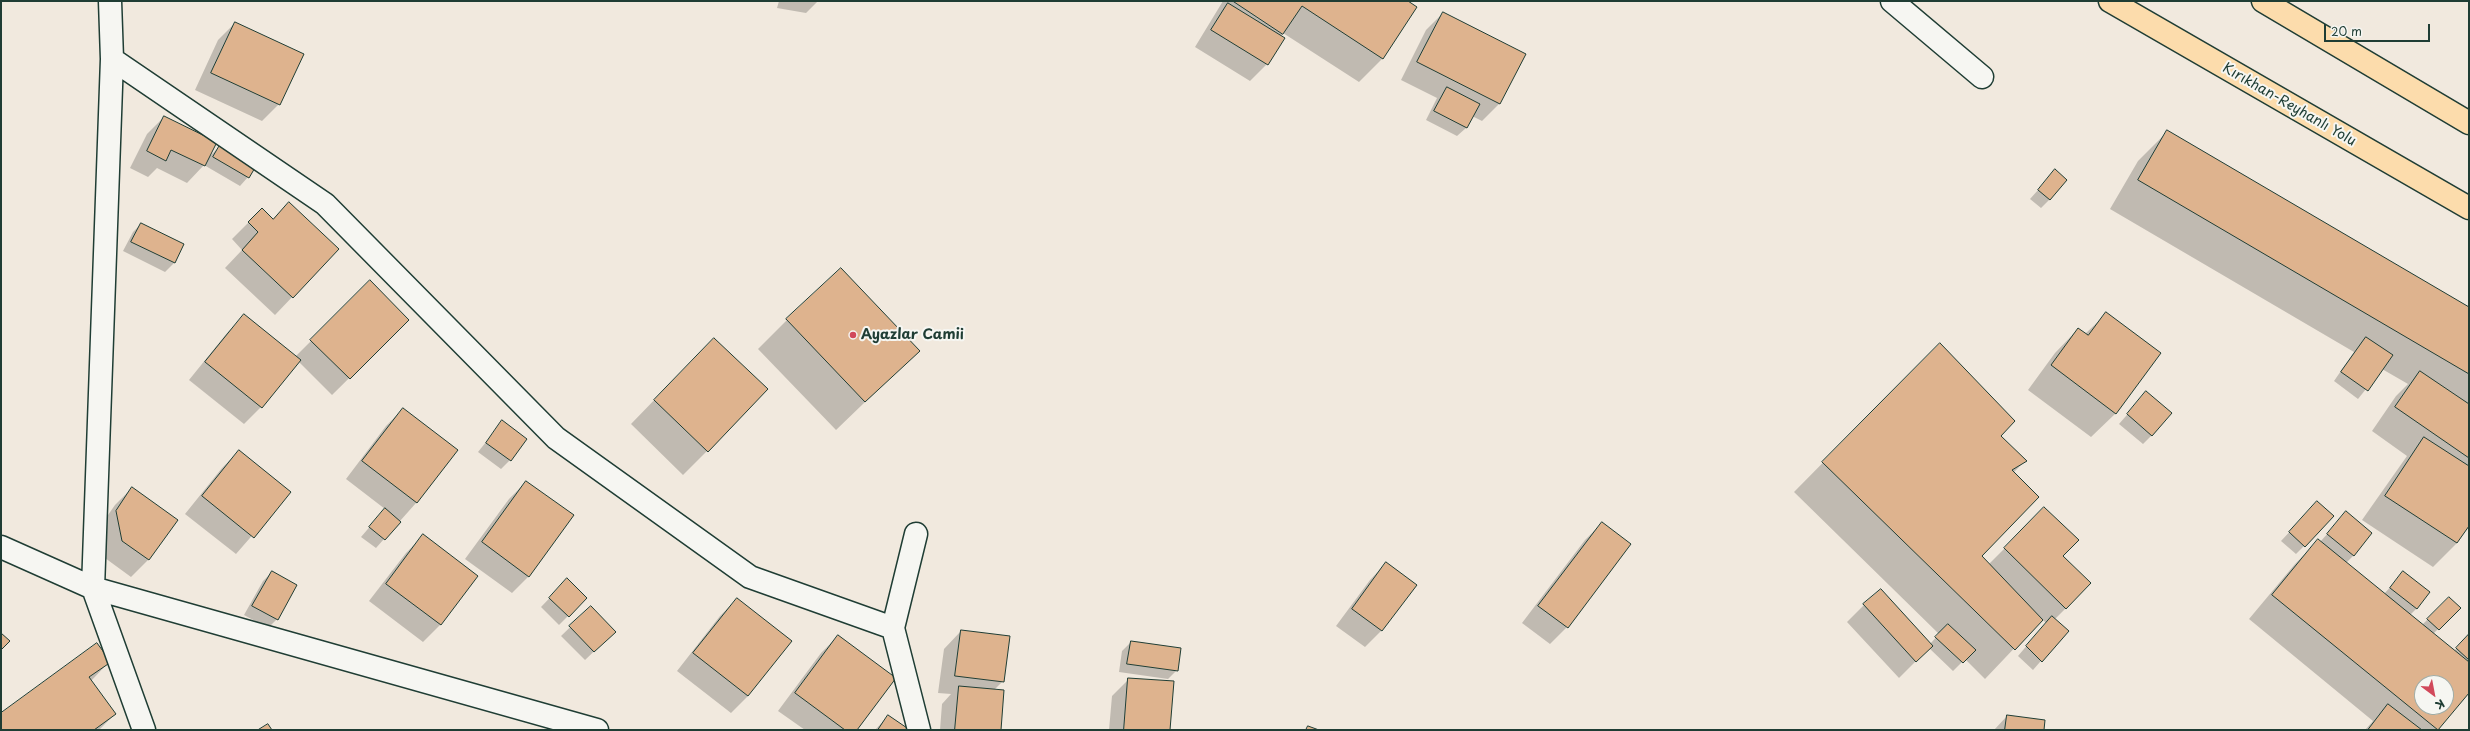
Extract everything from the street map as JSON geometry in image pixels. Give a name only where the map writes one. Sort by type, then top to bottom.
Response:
[{"type":"highway","name":"Kırıkhan-Reyhanlı Yolu","points":[[2110,1],[2469,208]]},
{"type":"highway","points":[[2263,1],[2469,123]]},
{"type":"street","points":[[110,1],[112,59],[93,588],[144,730]]},
{"type":"street","points":[[1892,1],[1982,77]]},
{"type":"street","points":[[112,59],[325,204],[556,438],[750,577],[893,628]]},
{"type":"street","points":[[916,534],[893,628],[919,730]]},
{"type":"street","points":[[1,547],[93,588],[597,730]]},
{"type":"building","points":[[1233,1],[1408,1],[1417,7],[1383,59],[1302,6],[1283,34]]},
{"type":"building","points":[[1228,3],[1285,38],[1268,65],[1211,30]]},
{"type":"building","points":[[1443,12],[1526,54],[1500,104],[1417,62]]},
{"type":"building","points":[[235,22],[304,54],[280,105],[211,73]]},
{"type":"building","points":[[1447,87],[1480,104],[1467,128],[1434,111]]},
{"type":"building","points":[[164,116],[217,142],[205,166],[171,150],[166,161],[147,151]]},
{"type":"building","points":[[2167,130],[2469,307],[2469,374],[2138,180]]},
{"type":"building","points":[[220,145],[256,166],[249,178],[213,157]]},
{"type":"building","points":[[2055,169],[2067,180],[2050,200],[2038,190]]},
{"type":"building","points":[[289,202],[339,249],[293,298],[242,250],[258,232],[248,222],[262,208],[273,219]]},
{"type":"building","points":[[141,223],[184,244],[175,263],[131,242]]},
{"type":"building","name":"Ayazlar Camii","points":[[841,268],[920,351],[865,402],[786,319]]},
{"type":"building","points":[[370,280],[409,320],[350,379],[310,340]]},
{"type":"building","points":[[2106,312],[2161,353],[2116,414],[2051,365],[2078,328],[2088,335]]},
{"type":"building","points":[[244,314],[301,360],[262,408],[205,362]]},
{"type":"building","points":[[2366,337],[2393,355],[2368,391],[2341,372]]},
{"type":"building","points":[[714,338],[768,389],[708,452],[654,400]]},
{"type":"building","points":[[1940,343],[2015,421],[2001,436],[2027,461],[2012,470],[2039,497],[1982,556],[2043,620],[2015,650],[1822,462]]},
{"type":"building","points":[[2420,371],[2469,404],[2469,458],[2395,407]]},
{"type":"building","points":[[2146,391],[2172,413],[2152,436],[2127,414]]},
{"type":"building","points":[[403,408],[458,450],[417,503],[362,461]]},
{"type":"building","points":[[502,420],[527,439],[511,461],[486,443]]},
{"type":"building","points":[[2424,437],[2469,466],[2469,526],[2457,543],[2385,496]]},
{"type":"building","points":[[239,450],[291,492],[254,538],[202,496]]},
{"type":"building","points":[[526,481],[574,515],[529,577],[482,542]]},
{"type":"building","points":[[132,487],[178,520],[149,560],[122,541],[116,511]]},
{"type":"building","points":[[2317,501],[2334,516],[2305,547],[2289,532]]},
{"type":"building","points":[[2044,507],[2079,540],[2063,556],[2091,583],[2066,609],[2004,548]]},
{"type":"building","points":[[385,508],[401,522],[385,540],[369,527]]},
{"type":"building","points":[[2346,511],[2372,533],[2354,556],[2327,534]]},
{"type":"building","points":[[1602,522],[1631,544],[1568,628],[1538,606]]},
{"type":"building","points":[[423,534],[478,576],[441,625],[386,584]]},
{"type":"building","points":[[2318,539],[2469,662],[2469,693],[2454,711],[2454,675],[2414,675],[2414,710],[2272,595]]},
{"type":"building","points":[[1386,562],[1417,585],[1382,631],[1352,609]]},
{"type":"building","points":[[272,571],[297,585],[278,620],[252,606]]},
{"type":"building","points":[[2403,571],[2430,592],[2417,609],[2390,588]]},
{"type":"building","points":[[567,578],[587,598],[569,617],[549,598]]},
{"type":"building","points":[[1881,589],[1933,646],[1916,662],[1863,604]]},
{"type":"building","points":[[2449,597],[2461,608],[2439,630],[2427,619]]},
{"type":"building","points":[[737,598],[792,641],[748,696],[693,653]]},
{"type":"building","points":[[591,606],[616,632],[594,652],[569,626]]},
{"type":"building","points":[[2052,616],[2069,631],[2042,662],[2026,646]]},
{"type":"building","points":[[1948,624],[1976,650],[1963,663],[1935,637]]},
{"type":"building","points":[[961,630],[1010,636],[1004,682],[955,676]]},
{"type":"building","points":[[1,633],[10,641],[1,650]]},
{"type":"building","points":[[2469,634],[2469,660],[2456,648]]},
{"type":"building","points":[[838,635],[896,678],[857,730],[845,730],[795,693]]},
{"type":"building","points":[[1131,641],[1181,648],[1178,671],[1127,664]]},
{"type":"building","points":[[97,643],[111,662],[89,677],[116,714],[94,730],[1,730],[1,713]]},
{"type":"building","points":[[1128,678],[1174,681],[1170,730],[1124,730]]},
{"type":"building","points":[[959,686],[1004,690],[1001,730],[955,730]]},
{"type":"building","points":[[2388,704],[2422,730],[2368,730]]},
{"type":"building","points":[[888,715],[910,730],[878,730]]},
{"type":"building","points":[[2007,715],[2045,720],[2044,730],[2005,730]]},
{"type":"building","points":[[2420,715],[2451,715],[2438,730]]},
{"type":"building","points":[[268,724],[272,730],[258,730]]},
{"type":"building","points":[[1308,726],[1319,730],[1306,730]]},
{"type":"place","name":"Ayazlar Camii","points":[[853,335]]}]
